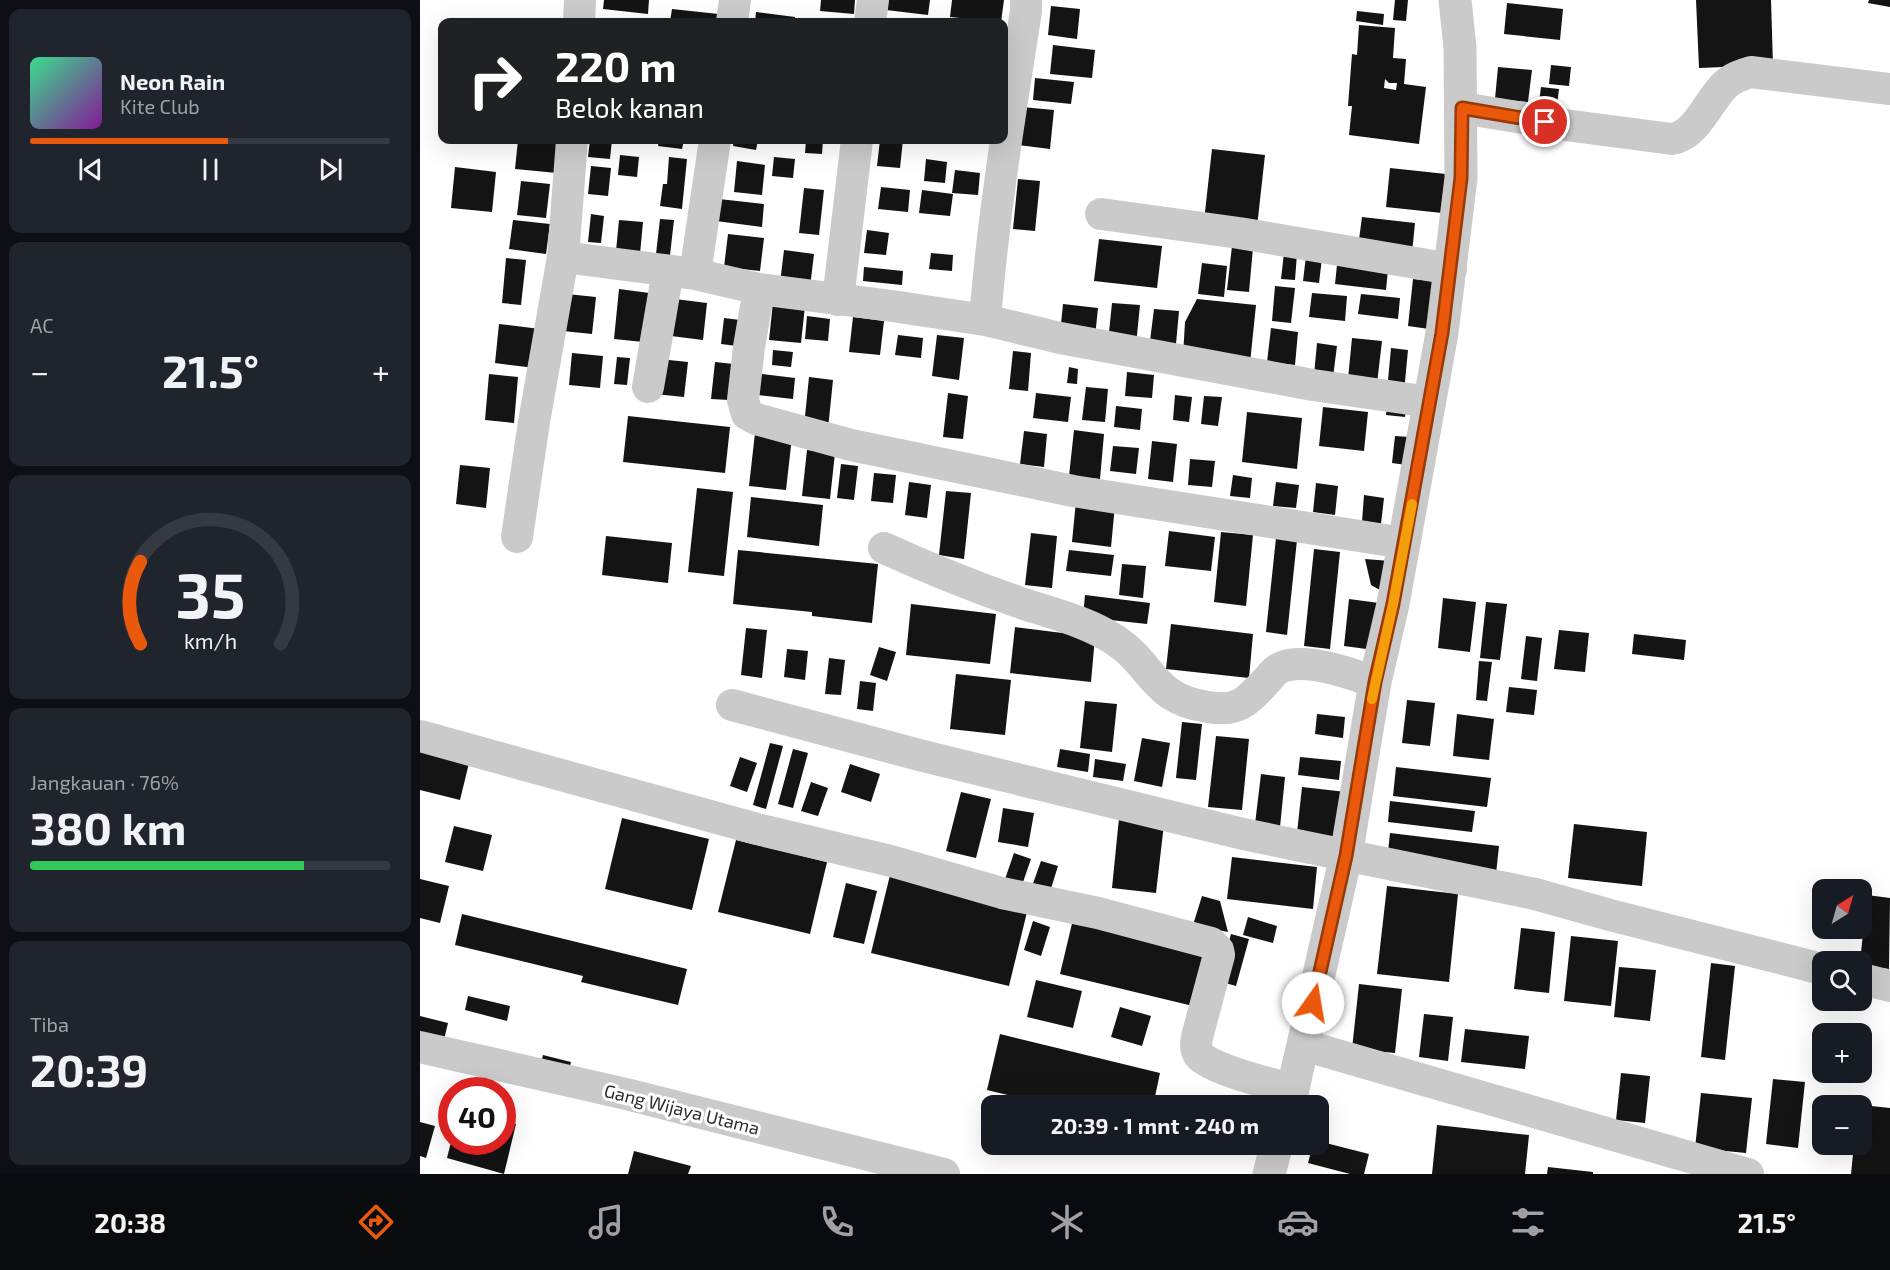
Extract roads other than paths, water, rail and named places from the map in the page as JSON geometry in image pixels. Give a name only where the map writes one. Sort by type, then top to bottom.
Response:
[{"type":"street","points":[[579,18],[580,0]]},
{"type":"street","points":[[733,18],[735,0]]},
{"type":"street","points":[[871,18],[873,0]]},
{"type":"street","points":[[1008,128],[1026,0]]},
{"type":"street","points":[[1291,1095],[1346,856],[1375,682],[1393,604],[1442,333],[1461,178],[1460,47],[1455,0]]},
{"type":"street","points":[[1462,108],[1672,139],[1686,135],[1725,85],[1740,75],[1751,72],[1890,89]]},
{"type":"street","points":[[517,537],[534,422],[563,257],[572,144]]},
{"type":"street","points":[[648,387],[682,273],[714,144]]},
{"type":"street","points":[[838,300],[857,144]]},
{"type":"street","points":[[985,320],[989,264],[1005,144]]},
{"type":"street","points":[[1101,214],[1239,232],[1450,269]]},
{"type":"street","points":[[563,257],[682,273],[759,289],[985,320],[1060,338],[1290,381],[1430,402]]},
{"type":"street","points":[[759,289],[742,400],[747,414],[756,419],[851,446],[1073,491],[1404,543]]},
{"type":"street","points":[[884,548],[929,569],[1016,602],[1093,627],[1132,654],[1156,683],[1170,695],[1188,703],[1210,708],[1233,708],[1254,696],[1274,672],[1282,667],[1297,664],[1349,673],[1375,682]]},
{"type":"street","points":[[732,705],[1033,783],[1243,834],[1535,894],[1812,966]]},
{"type":"street","points":[[420,736],[757,829],[891,861],[1002,893],[1098,913],[1211,943],[1218,950],[1219,956],[1197,1037],[1198,1054],[1211,1064],[1268,1084],[1287,1095]]},
{"type":"street","points":[[1872,982],[1890,986]]},
{"type":"street","points":[[1303,1045],[1748,1174]]},
{"type":"street","name":"Gang Wijaya Utama","points":[[420,1047],[626,1094],[944,1174]]},
{"type":"street","points":[[1269,1174],[1275,1155]]}]
